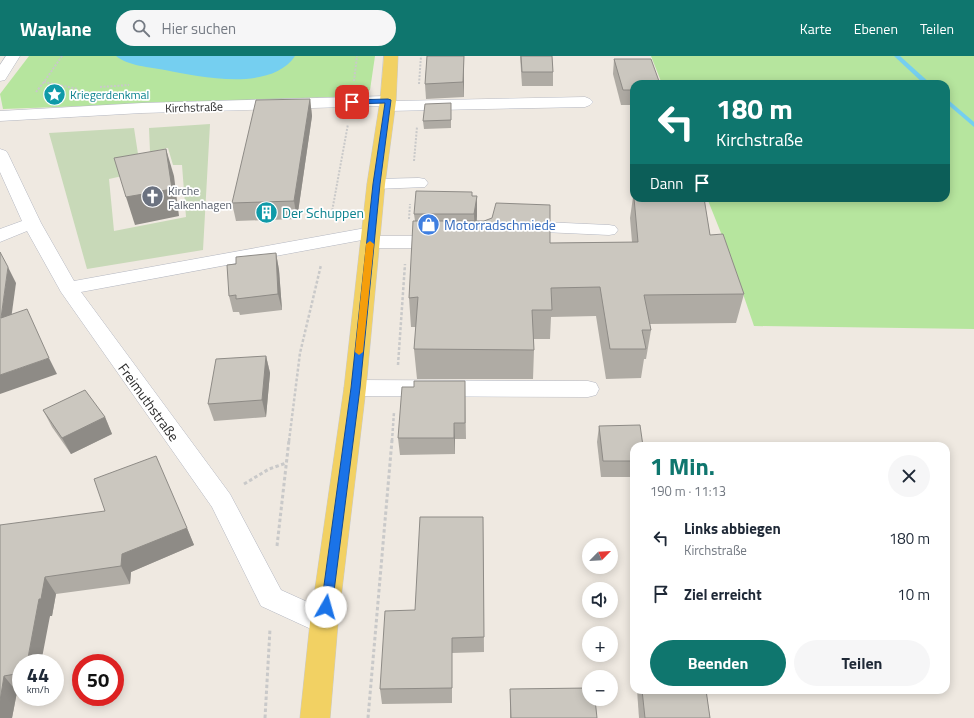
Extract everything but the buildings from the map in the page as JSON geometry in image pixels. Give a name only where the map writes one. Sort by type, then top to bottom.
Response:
[{"type":"main road","points":[[315,718],[324,623],[355,388],[376,184],[388,103],[391,56]]},
{"type":"street","points":[[0,77],[13,56]]},
{"type":"street","name":"Kirchstraße","points":[[0,116],[142,108],[352,102],[585,102]]},
{"type":"street","name":"Freimuthstraße","points":[[0,154],[32,224],[68,288],[221,501],[271,598]]},
{"type":"street","points":[[376,184],[419,183]]},
{"type":"street","points":[[0,236],[32,224]]},
{"type":"street","points":[[502,225],[609,230]]},
{"type":"street","points":[[68,288],[326,242],[371,237],[460,242]]},
{"type":"street","points":[[355,388],[588,389]]},
{"type":"street","points":[[271,598],[324,623]]},
{"type":"path","points":[[276,550],[300,352],[326,242],[352,102],[357,56]]},
{"type":"path","points":[[221,501],[247,481],[269,469],[286,463]]},
{"type":"path","points":[[265,718],[271,598]]},
{"type":"green space","points":[[29,56],[375,56],[370,90],[357,96],[3,109],[0,94]]},
{"type":"green space","points":[[651,56],[974,56],[974,329],[754,326],[729,253],[709,202],[950,202],[950,80],[660,80]]},
{"type":"green space","points":[[210,124],[203,250],[87,269],[49,133],[134,128],[138,154],[123,157],[127,175],[109,179],[114,231],[186,217],[182,165],[173,165],[168,148],[150,152],[149,128]]},
{"type":"water","points":[[116,56],[295,56],[284,67],[270,74],[253,78],[234,79],[197,76],[139,66]]},
{"type":"waterway","points":[[897,56],[924,80]]},
{"type":"waterway","points":[[950,104],[974,125]]},
{"type":"slow traffic","points":[[359,352],[370,244]]},
{"type":"place","name":"Kriegerdenkmal","points":[[55,94]]},
{"type":"place","name":"Kirche Falkenhagen","points":[[152,197]]},
{"type":"place","name":"Der Schuppen","points":[[266,212]]},
{"type":"place","name":"Motorradschmiede","points":[[428,224]]},
{"type":"route","points":[[326,607],[355,388],[376,184],[388,100],[352,102]]}]
